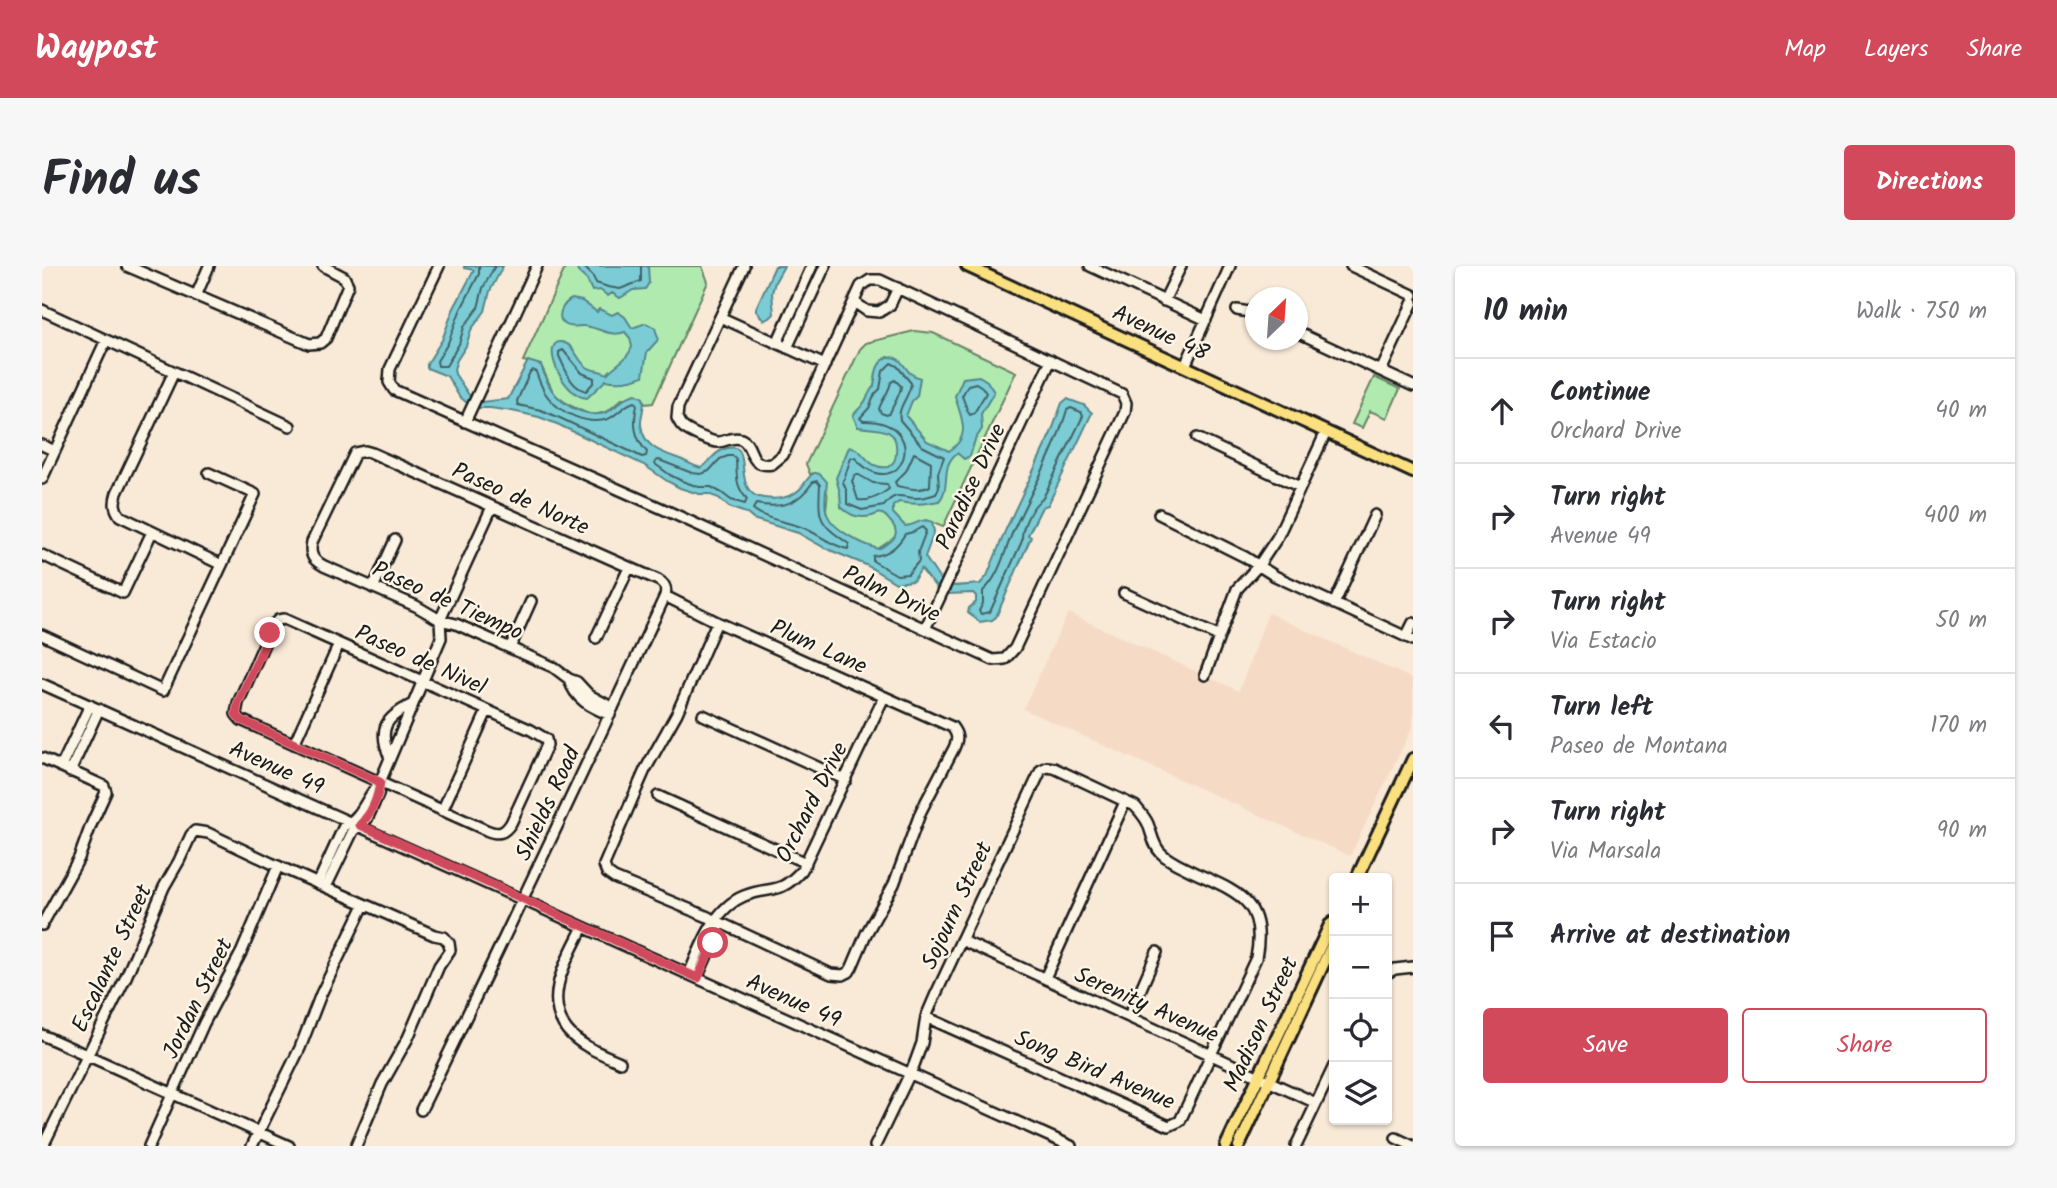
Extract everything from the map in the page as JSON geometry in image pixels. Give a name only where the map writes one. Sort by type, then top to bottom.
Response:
[{"type":"main road","name":"Avenue 48","points":[[967,266],[1413,472]]},
{"type":"main road","points":[[1359,873],[1411,767]]},
{"type":"main road","name":"Madison Street","points":[[1239,1146],[1264,1078],[1329,927]]},
{"type":"main road","name":"Madison Street","points":[[1226,1146],[1329,952]]},
{"type":"street","points":[[127,266],[309,344],[320,343],[326,338],[347,290],[347,280],[340,273],[323,266]]},
{"type":"street","points":[[196,296],[209,266]]},
{"type":"street","name":"Palm Drive","points":[[439,266],[390,369],[389,382],[394,390],[993,660],[1005,659],[1014,648],[1125,412],[1126,403],[1122,394],[898,288],[880,280],[870,280],[861,286],[783,455],[772,464],[761,464],[752,457],[747,443],[735,438],[714,442],[684,428],[677,418],[678,407],[744,266]]},
{"type":"street","points":[[465,422],[537,266]]},
{"type":"street","points":[[777,343],[812,266]]},
{"type":"street","points":[[787,348],[825,266]]},
{"type":"street","points":[[1090,266],[1206,320]]},
{"type":"street","points":[[1164,301],[1181,266]]},
{"type":"street","points":[[1185,366],[1230,266]]},
{"type":"street","points":[[1351,266],[1413,295]]},
{"type":"street","points":[[854,302],[867,311],[879,312],[890,305],[898,288]]},
{"type":"street","points":[[1381,371],[1413,302]]},
{"type":"street","points":[[42,310],[290,426]]},
{"type":"street","points":[[1237,310],[1245,311]]},
{"type":"street","points":[[720,317],[825,365]]},
{"type":"street","points":[[1308,337],[1413,386]]},
{"type":"street","points":[[42,479],[106,340]]},
{"type":"street","name":"Paradise Drive","points":[[925,629],[1051,360]]},
{"type":"street","points":[[174,372],[117,493],[116,511],[120,516],[222,565]]},
{"type":"street","points":[[1205,675],[1237,589],[1259,565],[1277,538],[1326,432]]},
{"type":"street","points":[[1197,438],[1300,487]]},
{"type":"street","points":[[42,445],[55,451]]},
{"type":"street","name":"Paseo de Norte","points":[[311,556],[312,542],[349,463],[358,451],[372,453],[662,582],[665,591]]},
{"type":"street","points":[[42,635],[163,691],[255,494],[209,473]]},
{"type":"street","points":[[322,885],[356,824],[367,818],[378,795],[380,782],[441,638],[440,620],[492,507]]},
{"type":"street","points":[[1160,514],[1275,576],[1410,639],[1413,623]]},
{"type":"street","points":[[1334,604],[1375,515]]},
{"type":"street","points":[[42,555],[123,593],[152,532]]},
{"type":"street","points":[[373,588],[395,540]]},
{"type":"street","name":"Paseo de Tiempo","points":[[311,556],[318,563],[416,606],[440,620],[553,667],[577,682],[611,712]]},
{"type":"street","points":[[596,638],[629,568]]},
{"type":"street","name":"Plum Lane","points":[[665,591],[717,622],[952,727],[956,733],[954,748],[915,824],[889,894],[866,934],[849,972],[843,975],[831,974],[716,921]]},
{"type":"street","name":"Shields Road","points":[[421,1111],[524,900],[665,591]]},
{"type":"street","points":[[1124,593],[1218,636]]},
{"type":"street","points":[[510,648],[531,601]]},
{"type":"street","name":"Paseo de Nivel","points":[[294,744],[241,720],[236,714],[238,703],[272,626],[278,620],[284,619],[541,734],[546,739],[547,746],[511,822],[501,833],[494,833],[442,811]]},
{"type":"street","points":[[716,921],[614,878],[607,873],[604,865],[645,770],[677,713],[717,622]]},
{"type":"street","points":[[339,644],[294,744],[442,811],[487,711]]},
{"type":"street","name":"Avenue 49","points":[[42,684],[1071,1146]]},
{"type":"street","name":"Orchard Drive","points":[[693,976],[709,928],[721,913],[745,896],[782,888],[806,863],[884,697]]},
{"type":"street","points":[[390,758],[383,739],[386,726],[394,714],[413,704]]},
{"type":"street","points":[[65,770],[94,707]]},
{"type":"street","points":[[702,715],[846,780]]},
{"type":"street","points":[[42,758],[104,786],[106,792],[79,858],[42,925]]},
{"type":"street","name":"Sojourn Street","points":[[875,1146],[922,1043],[926,1017],[1041,770],[1054,768],[1125,802]]},
{"type":"street","points":[[658,796],[806,863]]},
{"type":"street","points":[[1045,978],[1125,802]]},
{"type":"street","name":"Song Bird Avenue","points":[[926,1017],[1169,1126],[1180,1121],[1256,958],[1259,944],[1256,919],[1253,910],[1234,891],[1171,861],[1161,853],[1144,815],[1135,806],[1125,802]]},
{"type":"street","name":"Escalante Street","points":[[43,1146],[126,977],[164,887],[191,835],[195,831],[201,831],[278,866]]},
{"type":"street","points":[[278,866],[444,937],[449,943],[450,950],[439,966],[408,1038],[382,1084],[356,1146]]},
{"type":"street","name":"Jordan Street","points":[[149,1146],[204,1023],[242,951],[278,866]]},
{"type":"street","points":[[252,1146],[300,1048],[326,984],[364,905]]},
{"type":"street","points":[[583,927],[560,975],[556,996],[558,1012],[568,1031],[587,1046],[620,1062]]},
{"type":"street","name":"Serenity Avenue","points":[[961,940],[1316,1103]]},
{"type":"street","points":[[1129,1016],[1157,952]]},
{"type":"street","points":[[1392,971],[1413,967]]},
{"type":"street","points":[[42,1035],[289,1146]]},
{"type":"street","points":[[1296,1146],[1329,1076]]},
{"type":"street","points":[[1396,1138],[1413,1146]]},
{"type":"shaded area","points":[[1068,613],[1239,691],[1268,613],[1413,679],[1413,726],[1350,856],[1023,709]]},
{"type":"green space","points":[[566,266],[702,266],[708,282],[653,403],[645,404],[643,398],[623,398],[608,411],[596,415],[588,414],[554,394],[541,365],[523,361]]},
{"type":"green space","points":[[914,331],[933,333],[1016,372],[943,527],[926,520],[897,533],[878,549],[836,527],[826,512],[826,490],[815,473],[810,474],[806,464],[860,349],[866,343]]},
{"type":"green space","points":[[1374,377],[1400,389],[1387,418],[1370,411],[1362,428],[1352,424]]},
{"type":"water","points":[[464,266],[503,266],[490,291],[485,311],[471,330],[454,369],[469,395],[481,402],[508,399],[528,361],[541,365],[553,391],[566,404],[580,411],[595,414],[609,411],[636,394],[644,401],[641,421],[643,433],[654,448],[701,468],[722,450],[733,448],[739,451],[742,458],[747,487],[753,494],[764,498],[788,496],[800,489],[812,474],[818,474],[827,482],[825,507],[828,517],[839,529],[878,549],[894,538],[894,526],[881,513],[859,517],[844,510],[841,507],[836,478],[849,447],[855,448],[880,467],[888,467],[895,459],[894,437],[884,430],[858,427],[853,416],[874,386],[878,366],[888,357],[896,358],[910,373],[920,378],[917,396],[906,416],[927,441],[949,451],[961,439],[963,432],[955,396],[963,378],[979,376],[987,381],[994,392],[981,414],[982,429],[970,456],[964,459],[957,453],[948,464],[945,490],[939,501],[919,504],[899,502],[893,506],[893,513],[905,526],[924,521],[932,522],[934,532],[925,557],[941,581],[950,586],[980,584],[987,576],[1062,403],[1067,399],[1084,405],[1092,413],[1048,505],[1042,507],[1028,535],[1031,537],[996,617],[980,622],[968,613],[969,608],[976,602],[973,593],[946,594],[939,591],[921,569],[913,581],[896,583],[866,565],[798,533],[753,519],[746,513],[729,507],[719,498],[680,488],[644,465],[557,424],[539,417],[478,408],[467,403],[459,396],[447,376],[427,368],[474,270]]},
{"type":"water","points":[[576,266],[648,266],[649,283],[645,289],[633,290],[620,298],[612,293],[608,296],[600,290],[592,291]]},
{"type":"water","points":[[775,266],[784,266],[772,293],[774,314],[764,320],[756,308]]},
{"type":"water","points":[[572,299],[582,301],[597,312],[599,309],[612,315],[618,312],[632,328],[646,323],[655,328],[658,338],[647,352],[643,376],[625,381],[606,380],[587,398],[577,395],[568,387],[553,356],[553,348],[557,343],[569,345],[589,368],[607,374],[627,356],[632,347],[625,332],[614,334],[583,326],[572,327],[562,322],[561,311]]},
{"type":"route","points":[[270,633],[238,703],[236,714],[241,720],[380,782],[378,795],[367,818],[360,825],[698,978],[713,943]]}]
